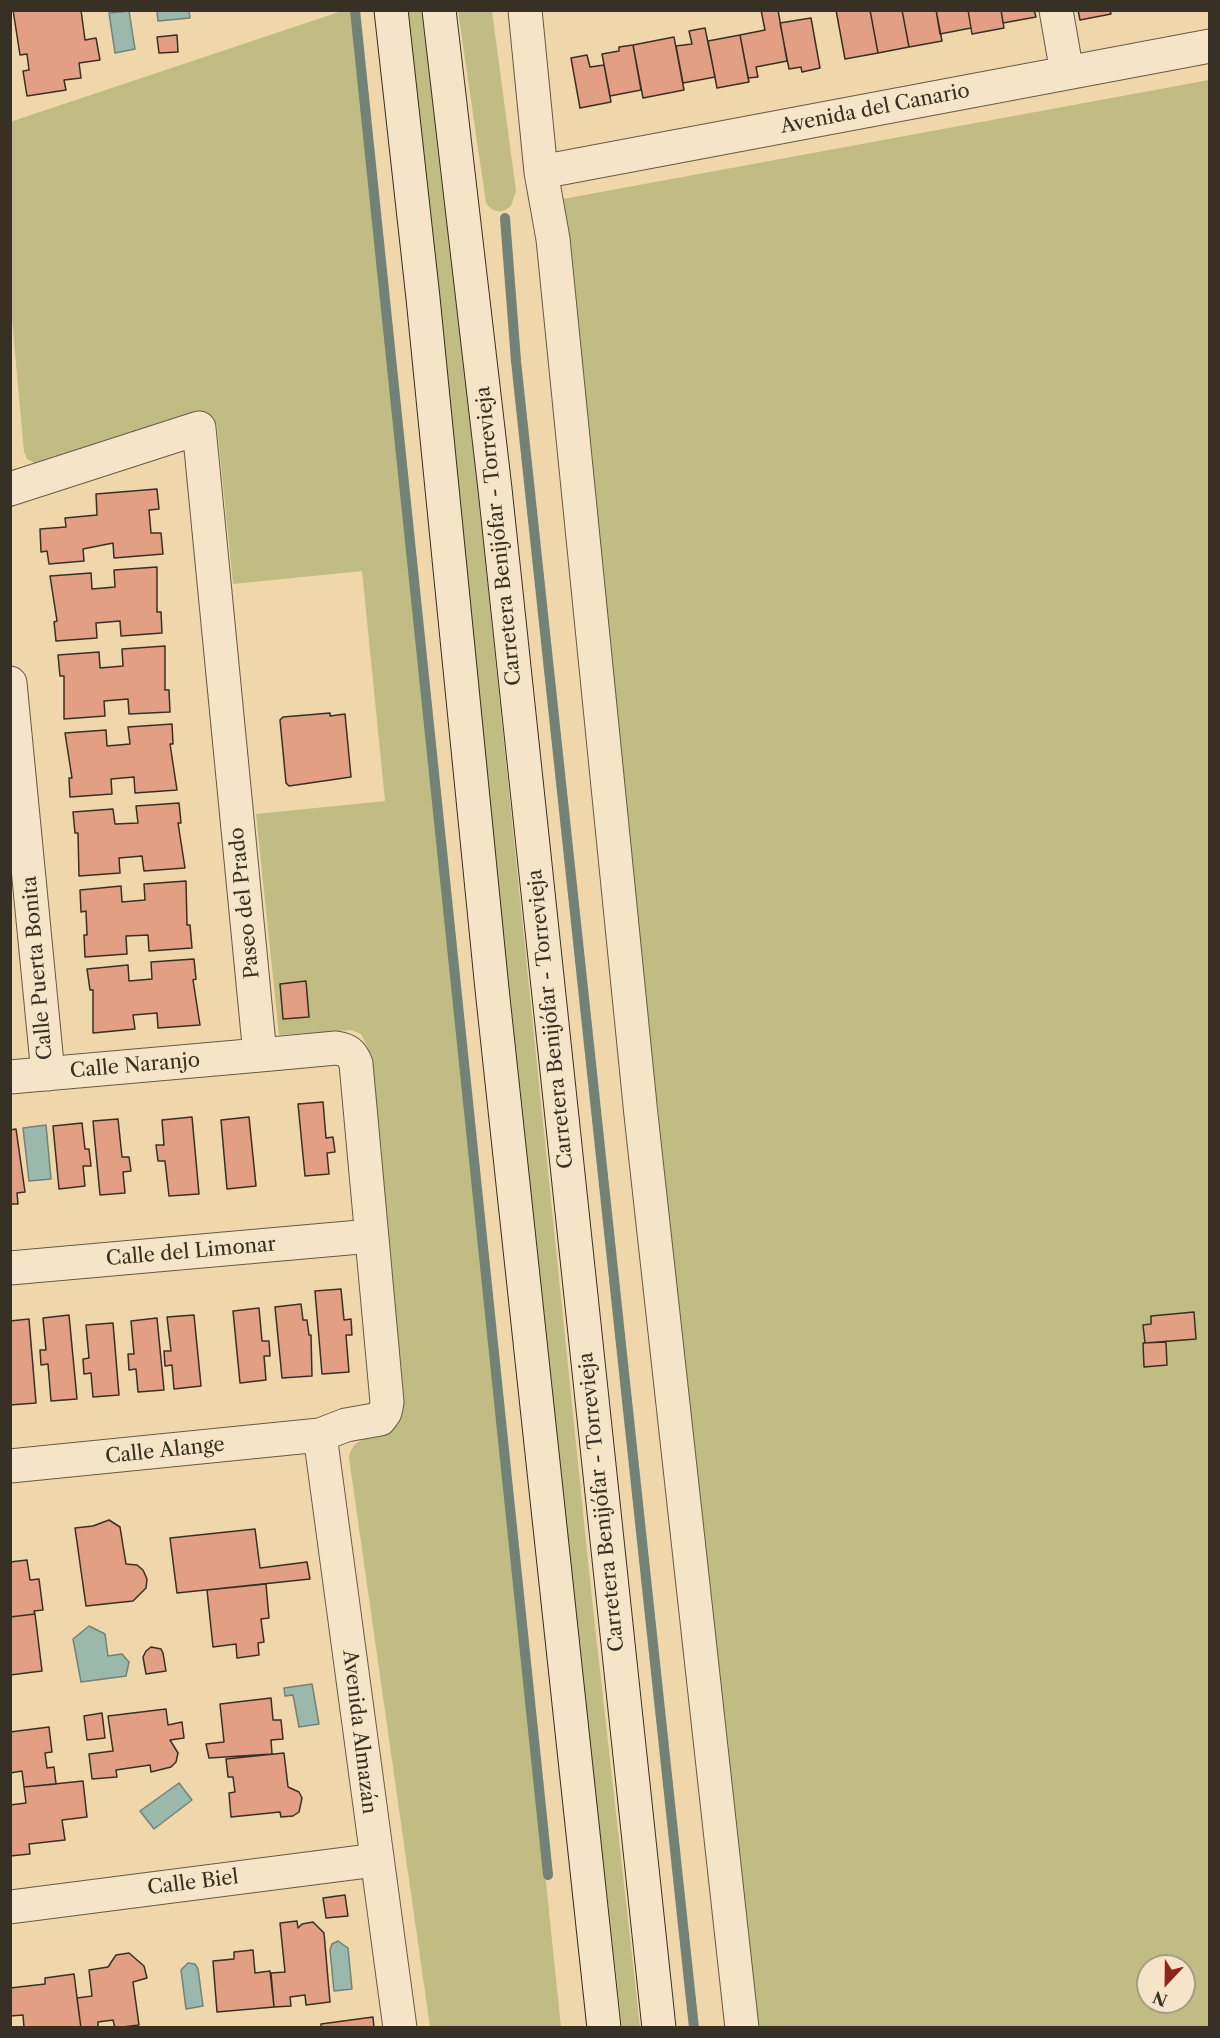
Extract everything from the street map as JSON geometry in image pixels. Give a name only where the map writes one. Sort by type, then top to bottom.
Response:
[{"type":"street","points":[[391,10],[423,298],[492,989],[604,2028]]},
{"type":"street","name":"Carretera Benijófar - Torrevieja","points":[[439,10],[495,489],[659,2028]]},
{"type":"street","points":[[525,10],[541,172],[553,239],[642,1126],[742,2028]]},
{"type":"street","points":[[1056,10],[1067,73]]},
{"type":"street","name":"Avenida del Canario","points":[[541,172],[1209,46]]},
{"type":"street","name":"Paseo del Prado","points":[[11,489],[200,428],[260,1055]]},
{"type":"street","name":"Calle Puerta Bonita","points":[[10,682],[48,1074]]},
{"type":"street","points":[[260,1055],[336,1048],[346,1050],[353,1056],[356,1064],[385,1412],[380,1419],[346,1425],[320,1436]]},
{"type":"street","name":"Calle Naranjo","points":[[10,1077],[260,1055]]},
{"type":"street","name":"Calle del Limonar","points":[[10,1268],[372,1236]]},
{"type":"street","name":"Calle Alange","points":[[10,1466],[320,1436]]},
{"type":"street","name":"Avenida Almazán","points":[[320,1436],[400,2028]]},
{"type":"street","name":"Calle Biel","points":[[10,1907],[376,1860]]},
{"type":"shaded area","points":[[129,11],[135,49],[115,53],[109,13]]},
{"type":"shaded area","points":[[157,11],[189,11],[190,18],[158,21]]},
{"type":"shaded area","points":[[342,11],[352,11],[561,2027],[430,2027],[349,1458],[352,1448],[358,1442],[390,1431],[397,1426],[401,1417],[368,1048],[361,1034],[351,1030],[279,1035],[256,814],[385,801],[362,571],[233,584],[217,426],[208,415],[190,413],[37,464],[27,459],[24,452],[11,309],[10,122]]},
{"type":"shaded area","points":[[408,11],[423,11],[442,140],[592,1599],[640,2027],[622,2027],[555,1435]]},
{"type":"shaded area","points":[[458,11],[492,11],[516,191],[511,206],[501,211],[492,209],[486,203]]},
{"type":"shaded area","points":[[1209,80],[1209,2027],[756,2027],[710,1610],[563,199]]},
{"type":"shaded area","points":[[46,1125],[51,1179],[29,1181],[23,1128]]},
{"type":"shaded area","points":[[89,1626],[105,1634],[108,1656],[122,1654],[129,1662],[126,1676],[81,1682],[73,1639]]},
{"type":"shaded area","points":[[312,1684],[319,1724],[299,1727],[293,1695],[285,1696],[284,1688]]},
{"type":"shaded area","points":[[179,1783],[192,1800],[154,1829],[140,1811]]},
{"type":"shaded area","points":[[338,1941],[348,1948],[352,1989],[334,1991],[330,1950],[332,1944]]},
{"type":"shaded area","points":[[188,1963],[195,1964],[198,1969],[203,2006],[186,2009],[181,1970]]},
{"type":"building","points":[[13,10],[81,10],[85,40],[96,38],[100,60],[79,63],[81,78],[64,80],[66,90],[27,96],[23,71],[29,70],[27,54],[20,55]]},
{"type":"building","points":[[761,10],[778,10],[787,61],[756,67],[758,77],[748,78],[740,35],[765,30]]},
{"type":"building","points":[[836,10],[870,10],[878,53],[845,59]]},
{"type":"building","points":[[870,10],[902,10],[909,47],[878,53]]},
{"type":"building","points":[[902,10],[936,10],[942,41],[909,47]]},
{"type":"building","points":[[936,10],[968,10],[971,28],[940,34]]},
{"type":"building","points":[[968,10],[1001,10],[1004,28],[972,34]]},
{"type":"building","points":[[1001,10],[1034,10],[1036,17],[1003,23]]},
{"type":"building","points":[[1078,10],[1110,10],[1111,14],[1080,20]]},
{"type":"building","points":[[811,18],[820,68],[802,72],[801,67],[789,69],[780,23]]},
{"type":"building","points":[[705,28],[715,77],[683,83],[676,46],[692,44],[689,31]]},
{"type":"building","points":[[177,35],[178,52],[159,53],[157,37]]},
{"type":"building","points":[[740,35],[749,82],[717,88],[708,41]]},
{"type":"building","points":[[674,37],[684,90],[643,98],[633,45]]},
{"type":"building","points":[[633,45],[641,90],[610,96],[602,54],[619,51],[619,47]]},
{"type":"building","points":[[587,55],[590,67],[604,65],[611,102],[580,108],[571,58]]},
{"type":"building","points":[[157,489],[159,509],[149,510],[151,533],[161,533],[163,554],[114,558],[113,543],[83,549],[84,561],[49,564],[47,551],[41,552],[40,529],[66,527],[65,518],[97,515],[96,494]]},
{"type":"building","points":[[157,567],[157,612],[161,612],[162,633],[121,636],[120,621],[96,623],[97,638],[56,641],[54,622],[57,621],[50,576],[91,573],[92,589],[115,587],[114,570]]},
{"type":"building","points":[[165,646],[165,690],[169,690],[170,712],[129,714],[128,699],[104,701],[105,716],[64,719],[64,676],[60,676],[58,655],[99,652],[100,668],[123,666],[122,649]]},
{"type":"building","points":[[330,713],[330,716],[345,714],[351,777],[289,786],[286,783],[280,720],[283,717]]},
{"type":"building","points":[[172,724],[173,744],[170,744],[177,790],[135,793],[134,777],[111,779],[112,794],[70,797],[69,778],[72,778],[65,733],[106,730],[107,746],[130,744],[128,727]]},
{"type":"building","points":[[179,803],[181,823],[178,823],[185,868],[144,871],[142,856],[119,858],[120,873],[79,876],[78,833],[75,833],[73,812],[113,809],[115,824],[138,823],[136,806]]},
{"type":"building","points":[[186,881],[187,925],[190,925],[192,948],[149,951],[148,935],[126,936],[127,954],[85,957],[86,911],[81,912],[80,890],[121,886],[122,902],[145,900],[144,884]]},
{"type":"building","points":[[194,959],[196,979],[193,980],[200,1025],[158,1028],[157,1013],[133,1015],[135,1029],[93,1033],[93,990],[90,990],[87,969],[128,965],[129,981],[152,979],[151,962]]},
{"type":"building","points":[[306,981],[309,1017],[283,1019],[280,984]]},
{"type":"building","points":[[323,1102],[326,1138],[333,1137],[335,1152],[327,1153],[329,1174],[305,1176],[298,1104]]},
{"type":"building","points":[[192,1117],[199,1194],[169,1196],[165,1161],[158,1161],[156,1145],[164,1145],[162,1120]]},
{"type":"building","points":[[249,1117],[256,1186],[227,1189],[221,1120]]},
{"type":"building","points":[[118,1119],[122,1157],[129,1157],[131,1171],[123,1172],[125,1193],[100,1195],[93,1121]]},
{"type":"building","points":[[82,1123],[85,1149],[89,1149],[91,1166],[83,1166],[85,1186],[59,1189],[53,1126]]},
{"type":"building","points":[[16,1129],[25,1192],[17,1193],[18,1204],[10,1204],[10,1130]]},
{"type":"building","points":[[341,1289],[344,1320],[351,1319],[352,1335],[346,1335],[349,1372],[322,1374],[315,1291]]},
{"type":"building","points":[[301,1304],[303,1320],[307,1320],[309,1335],[311,1335],[312,1376],[282,1378],[275,1307]]},
{"type":"building","points":[[259,1308],[262,1341],[269,1341],[270,1356],[264,1356],[266,1380],[240,1383],[233,1311]]},
{"type":"building","points":[[1194,1312],[1196,1339],[1145,1343],[1143,1325],[1151,1324],[1151,1316]]},
{"type":"building","points":[[69,1315],[77,1399],[51,1401],[48,1364],[41,1365],[40,1350],[46,1350],[43,1318]]},
{"type":"building","points":[[194,1315],[201,1386],[174,1389],[172,1365],[165,1366],[164,1351],[171,1351],[167,1317]]},
{"type":"building","points":[[157,1318],[164,1390],[138,1392],[136,1369],[129,1370],[128,1354],[134,1354],[131,1321]]},
{"type":"building","points":[[29,1319],[36,1403],[10,1405],[10,1321]]},
{"type":"building","points":[[113,1323],[119,1395],[93,1397],[91,1373],[84,1374],[83,1359],[89,1358],[86,1325]]},
{"type":"building","points":[[1166,1342],[1167,1365],[1144,1367],[1143,1343]]},
{"type":"building","points":[[109,1520],[120,1527],[126,1564],[137,1565],[143,1570],[147,1579],[146,1588],[133,1601],[86,1606],[75,1528],[93,1526]]},
{"type":"building","points":[[255,1529],[260,1568],[307,1562],[310,1579],[177,1593],[170,1538]]},
{"type":"building","points":[[27,1560],[30,1580],[39,1579],[43,1610],[34,1611],[35,1614],[10,1617],[10,1562]]},
{"type":"building","points":[[266,1584],[269,1618],[261,1619],[264,1642],[258,1643],[259,1655],[237,1658],[236,1644],[213,1647],[207,1590]]},
{"type":"building","points":[[35,1614],[42,1671],[10,1675],[10,1617]]},
{"type":"building","points":[[151,1647],[161,1649],[166,1671],[146,1674],[143,1657]]},
{"type":"building","points":[[271,1698],[273,1720],[281,1720],[283,1739],[271,1740],[272,1754],[209,1758],[206,1744],[224,1742],[220,1704]]},
{"type":"building","points":[[166,1709],[168,1725],[182,1722],[184,1738],[170,1740],[178,1753],[176,1762],[171,1767],[151,1772],[150,1765],[116,1770],[117,1777],[92,1779],[89,1754],[113,1751],[108,1716]]},
{"type":"building","points":[[102,1713],[105,1738],[87,1740],[84,1716]]},
{"type":"building","points":[[49,1727],[52,1752],[45,1753],[47,1768],[54,1767],[56,1784],[24,1787],[22,1771],[10,1773],[10,1732]]},
{"type":"building","points":[[284,1753],[288,1787],[299,1792],[302,1798],[299,1812],[293,1816],[281,1817],[280,1812],[231,1817],[229,1793],[235,1792],[233,1777],[228,1777],[226,1759]]},
{"type":"building","points":[[83,1781],[87,1817],[62,1820],[65,1840],[29,1844],[30,1854],[10,1856],[10,1805],[26,1803],[24,1787]]},
{"type":"building","points":[[345,1895],[348,1916],[326,1918],[323,1898]]},
{"type":"building","points":[[297,1921],[298,1928],[302,1924],[313,1922],[324,1933],[330,2002],[306,2005],[305,1995],[290,1997],[291,2006],[274,2007],[271,1973],[285,1972],[280,1923]]},
{"type":"building","points":[[253,1950],[255,1973],[270,1971],[274,2007],[217,2012],[213,1961],[234,1959],[234,1952]]},
{"type":"building","points":[[129,1953],[144,1966],[147,1978],[133,1982],[139,2025],[115,2028],[113,2020],[98,2022],[98,2027],[81,2028],[77,1998],[92,1996],[89,1970],[108,1967],[116,1955]]},
{"type":"building","points":[[74,1974],[81,2028],[24,2028],[23,2015],[10,2016],[10,1988],[45,1984],[45,1978]]},
{"type":"building","points":[[373,2017],[374,2028],[321,2028],[321,2024]]},
{"type":"waterway","points":[[355,10],[548,1875]]},
{"type":"waterway","points":[[505,218],[516,361],[694,2028]]}]
